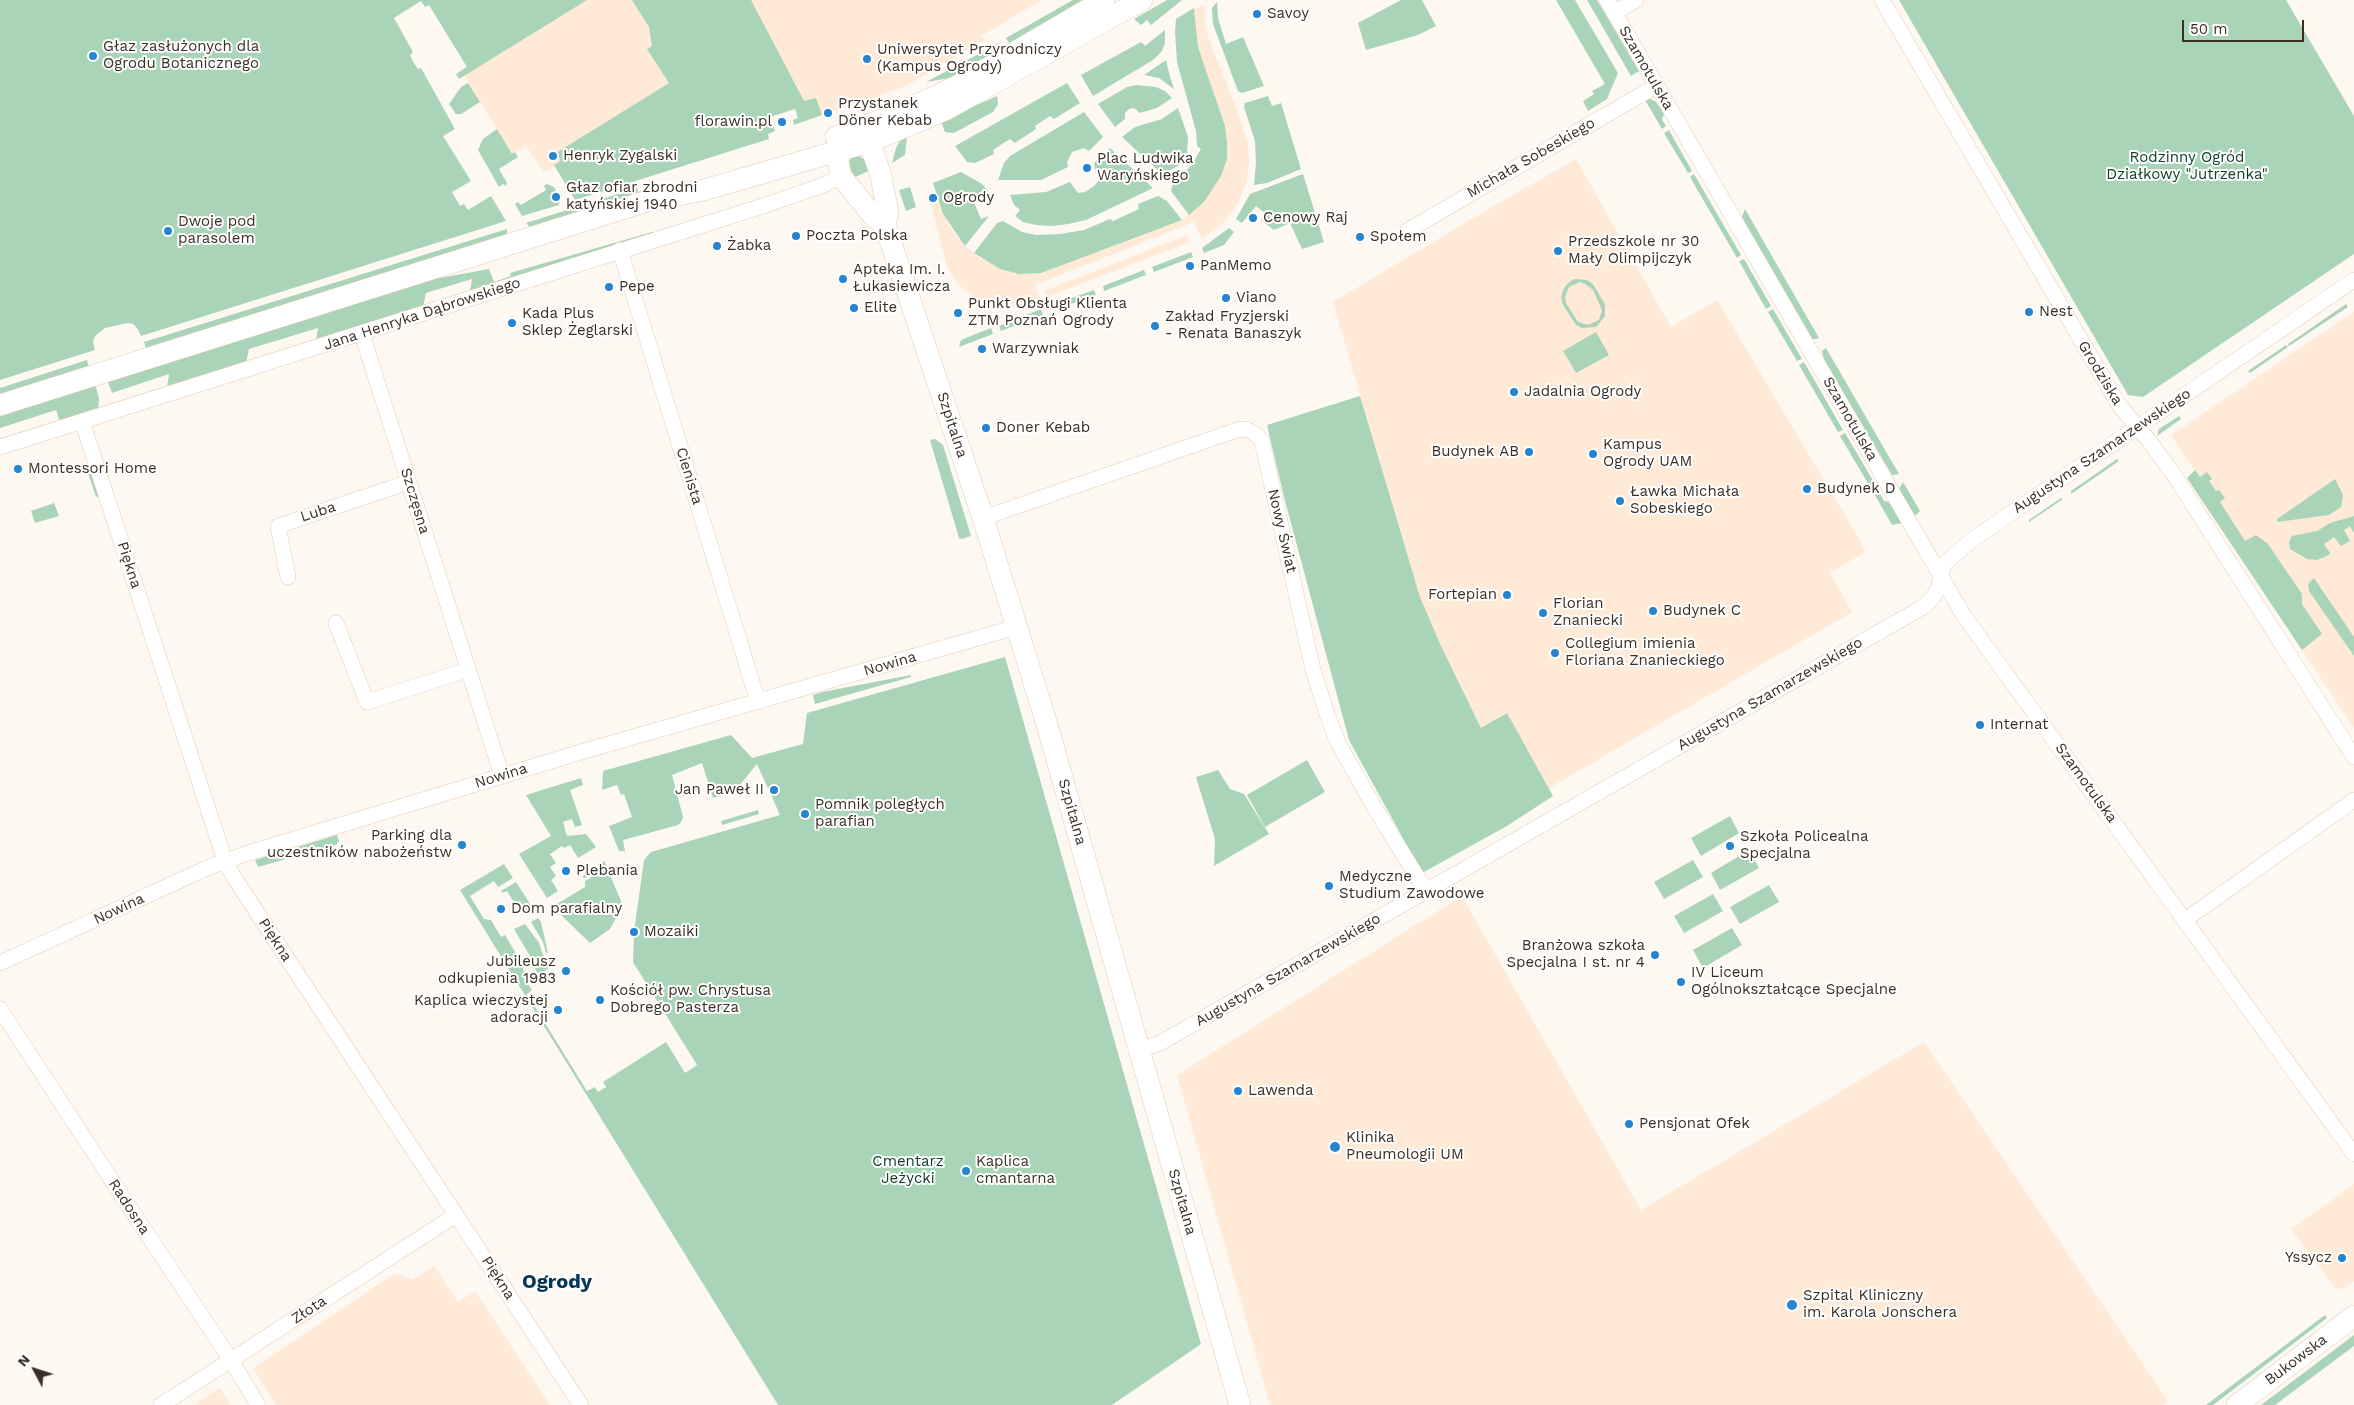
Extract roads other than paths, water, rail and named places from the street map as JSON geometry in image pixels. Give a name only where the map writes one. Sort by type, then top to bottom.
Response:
[{"type":"street","points":[[0,405],[654,199],[700,180],[849,133],[907,110],[959,85],[1104,0]]},
{"type":"street","points":[[654,199],[704,190],[869,142],[947,109],[1142,0]]},
{"type":"street","points":[[1611,6],[1636,0]]},
{"type":"street","name":"Grodziska","points":[[1882,0],[2119,405],[2174,475],[2354,757]]},
{"type":"street","name":"Szamotulska","points":[[1611,6],[1964,616],[2354,1154]]},
{"type":"street","name":"Michała Sobeskiego","points":[[1407,231],[1656,86]]},
{"type":"street","points":[[849,133],[869,142]]},
{"type":"street","points":[[836,152],[849,133]]},
{"type":"street","name":"Szpitalna","points":[[869,142],[880,172],[888,212],[885,225],[983,518],[1048,728],[1240,1405]]},
{"type":"street","name":"Szpitalna","points":[[836,152],[841,176],[874,217],[885,225]]},
{"type":"street","name":"Jana Henryka Dąbrowskiego","points":[[0,447],[766,205],[841,176]]},
{"type":"street","name":"Cienista","points":[[620,250],[758,702]]},
{"type":"street","name":"Augustyna Szamarzewskiego","points":[[1140,1050],[1160,1043],[1922,606],[1930,600],[1938,589],[1944,564],[1973,539],[2354,280]]},
{"type":"street","name":"Szczęsna","points":[[362,334],[502,776]]},
{"type":"street","name":"Piękna","points":[[82,421],[225,861],[234,879],[581,1405]]},
{"type":"street","name":"Nowy Świat","points":[[983,518],[1238,430],[1246,429],[1257,435],[1262,441],[1313,670],[1326,714],[1338,743],[1376,810],[1426,891]]},
{"type":"street","name":"Luba","points":[[288,577],[278,526],[409,482]]},
{"type":"street","points":[[336,623],[367,702],[467,670]]},
{"type":"street","name":"Nowina","points":[[0,963],[225,861],[502,776],[1016,628]]},
{"type":"street","points":[[2185,920],[2354,800]]},
{"type":"street","name":"Radosna","points":[[0,1009],[231,1360],[258,1405]]},
{"type":"street","name":"Złota","points":[[161,1405],[456,1215]]},
{"type":"street","name":"Bukowska","points":[[2237,1405],[2354,1316]]},
{"type":"place","name":"Savoy","points":[[1257,14]]},
{"type":"place","name":"Głaz zasłużonych dla Ogrodu Botanicznego","points":[[93,56]]},
{"type":"place","name":"Uniwersytet Przyrodniczy (Kampus Ogrody)","points":[[867,59]]},
{"type":"place","name":"Przystanek Döner Kebab","points":[[828,113]]},
{"type":"place","name":"florawin.pl","points":[[782,122]]},
{"type":"place","name":"Henryk Zygalski","points":[[553,156]]},
{"type":"place","name":"Plac Ludwika Waryńskiego","points":[[1087,168]]},
{"type":"place","name":"Głaz ofiar zbrodni katyńskiej 1940","points":[[556,197]]},
{"type":"place","name":"Ogrody","points":[[933,198]]},
{"type":"place","name":"Cenowy Raj","points":[[1253,218]]},
{"type":"place","name":"Dwoje pod parasolem","points":[[168,231]]},
{"type":"place","name":"Poczta Polska","points":[[796,236]]},
{"type":"place","name":"Społem","points":[[1360,237]]},
{"type":"place","name":"Żabka","points":[[717,246]]},
{"type":"place","name":"Przedszkole nr 30 Mały Olimpijczyk","points":[[1558,251]]},
{"type":"place","name":"PanMemo","points":[[1190,266]]},
{"type":"place","name":"Apteka Im. I. Łukasiewicza","points":[[843,279]]},
{"type":"place","name":"Pepe","points":[[609,287]]},
{"type":"place","name":"Viano","points":[[1226,298]]},
{"type":"place","name":"Elite","points":[[854,308]]},
{"type":"place","name":"Nest","points":[[2029,312]]},
{"type":"place","name":"Punkt Obsługi Klienta ZTM Poznań Ogrody","points":[[958,313]]},
{"type":"place","name":"Kada Plus Sklep Żeglarski","points":[[512,323]]},
{"type":"place","name":"Zakład Fryzjerski - Renata Banaszyk","points":[[1155,326]]},
{"type":"place","name":"Warzywniak","points":[[982,349]]},
{"type":"place","name":"Jadalnia Ogrody","points":[[1514,392]]},
{"type":"place","name":"Doner Kebab","points":[[986,428]]},
{"type":"place","name":"Budynek AB","points":[[1529,452]]},
{"type":"place","name":"Kampus Ogrody UAM","points":[[1593,454]]},
{"type":"place","name":"Montessori Home","points":[[18,469]]},
{"type":"place","name":"Budynek D","points":[[1807,489]]},
{"type":"place","name":"Ławka Michała Sobeskiego","points":[[1620,501]]},
{"type":"place","name":"Fortepian","points":[[1507,595]]},
{"type":"place","name":"Budynek C","points":[[1653,611]]},
{"type":"place","name":"Florian Znaniecki","points":[[1543,613]]},
{"type":"place","name":"Collegium imienia Floriana Znanieckiego","points":[[1555,653]]},
{"type":"place","name":"Internat","points":[[1980,725]]},
{"type":"place","name":"Jan Paweł II","points":[[774,790]]},
{"type":"place","name":"Pomnik poległych parafian","points":[[805,814]]},
{"type":"place","name":"Parking dla uczestników nabożeństw","points":[[462,845]]},
{"type":"place","name":"Szkoła Policealna Specjalna","points":[[1730,846]]},
{"type":"place","name":"Plebania","points":[[566,871]]},
{"type":"place","name":"Medyczne Studium Zawodowe","points":[[1329,886]]},
{"type":"place","name":"Dom parafialny","points":[[501,909]]},
{"type":"place","name":"Mozaiki","points":[[634,932]]},
{"type":"place","name":"Branżowa szkoła Specjalna I st. nr 4","points":[[1655,955]]},
{"type":"place","name":"Jubileusz odkupienia 1983","points":[[566,971]]},
{"type":"place","name":"IV Liceum Ogólnokształcące Specjalne","points":[[1681,982]]},
{"type":"place","name":"Kościół pw. Chrystusa Dobrego Pasterza","points":[[600,1000]]},
{"type":"place","name":"Kaplica wieczystej adoracji","points":[[558,1010]]},
{"type":"place","name":"Lawenda","points":[[1238,1091]]},
{"type":"place","name":"Pensjonat Ofek","points":[[1629,1124]]},
{"type":"place","name":"Klinika Pneumologii UM","points":[[1335,1147]]},
{"type":"place","name":"Kaplica cmantarna","points":[[966,1171]]},
{"type":"place","name":"Yssycz","points":[[2342,1258]]},
{"type":"place","name":"Szpital Kliniczny im. Karola Jonschera","points":[[1792,1305]]},
{"type":"district","name":"Ogrody","points":[[557,1282]]},
{"type":"park label","name":"Rodzinny Ogród Działkowy \"Jutrzenka\"","points":[[2187,166]]},
{"type":"park label","name":"Cmentarz Jeżycki","points":[[908,1170]]}]
